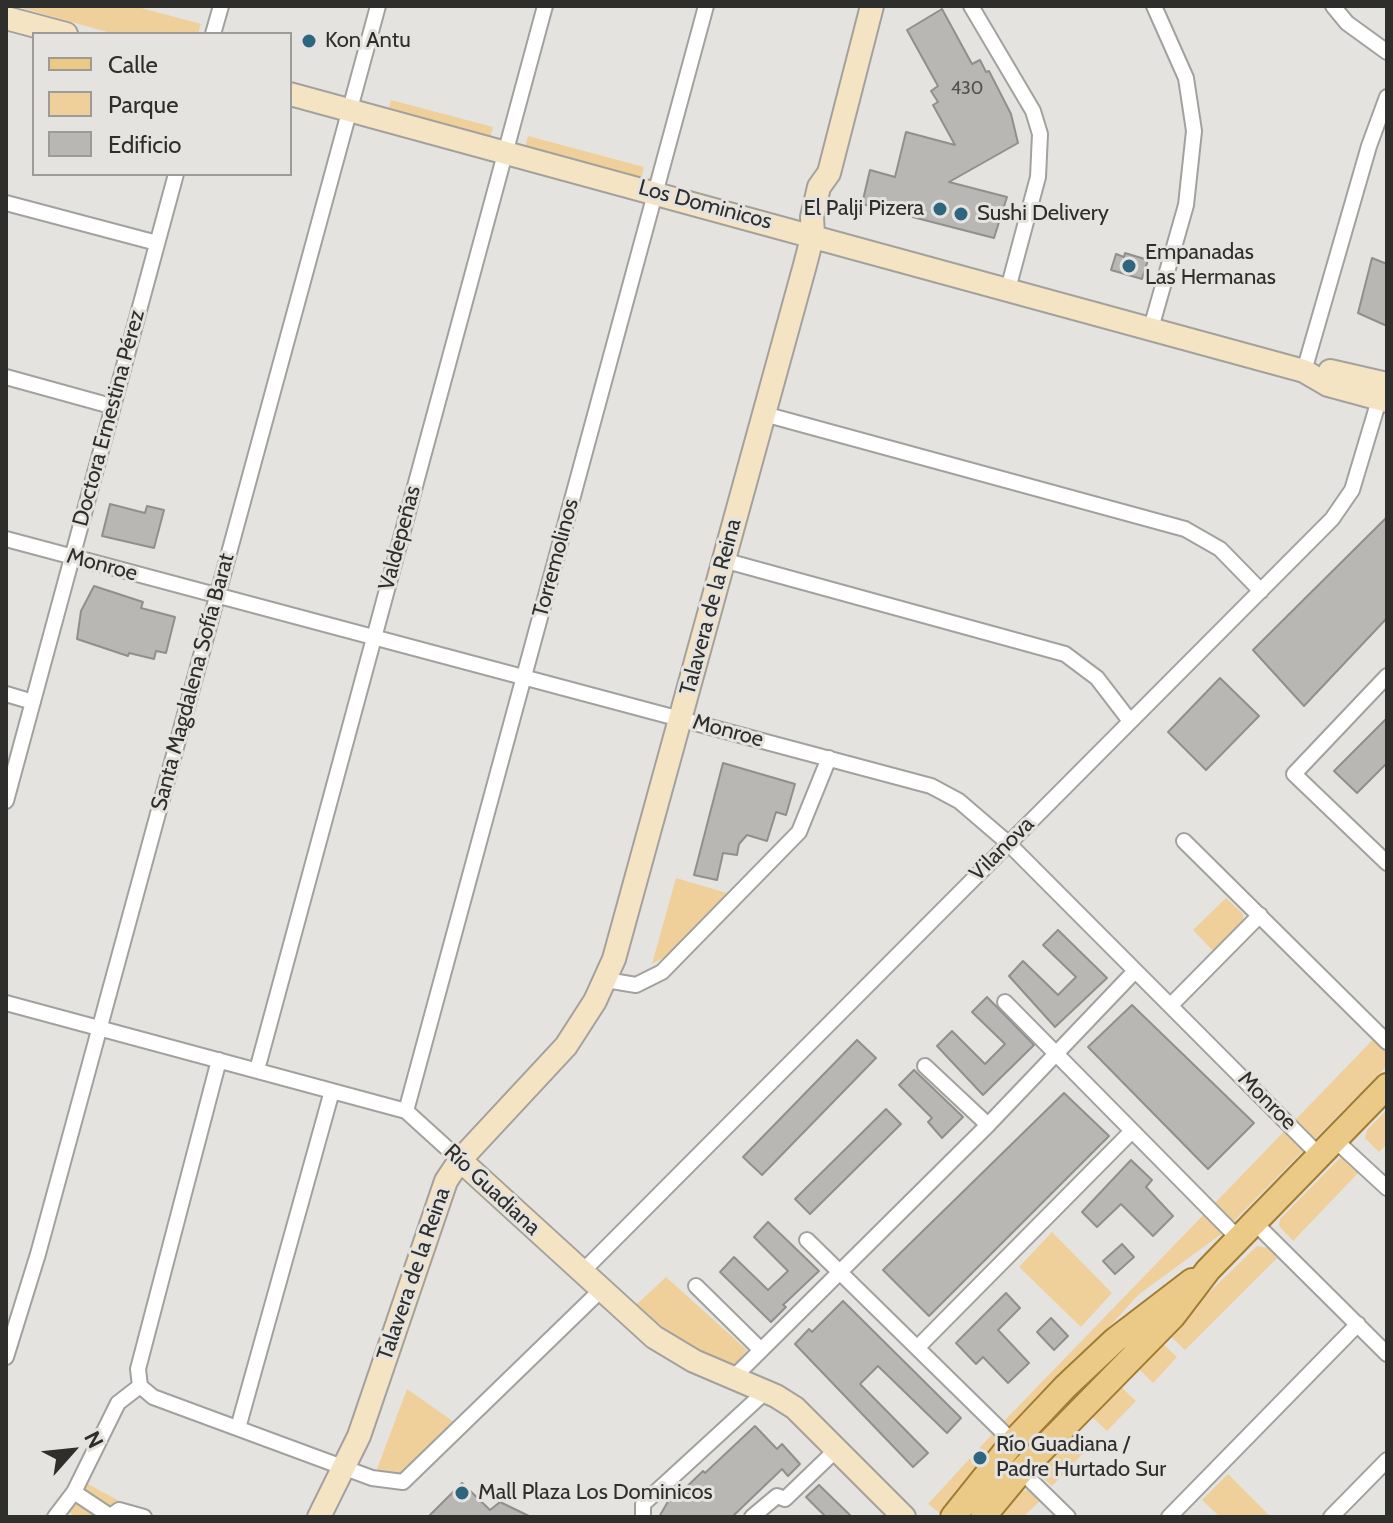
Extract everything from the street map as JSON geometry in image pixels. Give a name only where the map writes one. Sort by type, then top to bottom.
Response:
[{"type":"main road","points":[[983,1517],[1021,1471],[1173,1316],[1208,1270],[1387,1086]]},
{"type":"main road","points":[[953,1517],[1013,1442],[1115,1340],[1208,1270]]},
{"type":"street","points":[[214,32],[221,6]]},
{"type":"street","name":"Santa Magdalena Sofía Barat","points":[[6,1357],[38,1254],[378,6]]},
{"type":"street","name":"Valdepeñas","points":[[257,1070],[545,6]]},
{"type":"street","name":"Torremolinos","points":[[406,1111],[706,6]]},
{"type":"street","name":"Talavera de la Reina","points":[[319,1517],[346,1468],[446,1181],[460,1160],[566,1046],[606,980],[621,939],[813,234],[812,217],[819,187],[829,173],[872,6]]},
{"type":"street","points":[[971,6],[1033,111],[1040,134],[1038,177],[1008,289]]},
{"type":"street","points":[[1151,328],[1186,205],[1194,131],[1186,78],[1154,6]]},
{"type":"street","points":[[1333,6],[1356,30],[1387,52]]},
{"type":"street","points":[[6,18],[58,32]]},
{"type":"street","name":"Los Dominicos","points":[[292,95],[813,234],[1304,371],[1330,371],[1384,395]]},
{"type":"street","points":[[1304,371],[1369,146],[1387,97]]},
{"type":"street","name":"Doctora Ernestina Pérez","points":[[6,801],[175,176]]},
{"type":"street","points":[[6,203],[157,243]]},
{"type":"street","points":[[6,377],[111,406]]},
{"type":"street","name":"Vilanova","points":[[582,1272],[1261,591],[1345,502],[1384,395]]},
{"type":"street","points":[[764,414],[1185,529],[1220,549],[1261,591]]},
{"type":"street","name":"Monroe","points":[[6,539],[931,786],[959,801],[1008,843],[1135,971],[1327,1147],[1387,1188]]},
{"type":"street","points":[[723,560],[1065,654],[1097,678],[1130,721]]},
{"type":"street","points":[[1387,676],[1294,774],[1387,863]]},
{"type":"street","points":[[6,694],[33,702]]},
{"type":"street","points":[[606,980],[636,985],[662,972],[793,839],[810,809],[829,758]]},
{"type":"street","points":[[1184,841],[1387,1042]]},
{"type":"street","points":[[1172,1004],[1260,915]]},
{"type":"street","points":[[733,1378],[988,1125],[1135,971]]},
{"type":"street","points":[[1005,1002],[1131,1132],[1358,1324],[1387,1354]]},
{"type":"street","name":"Río Guadiana","points":[[6,1003],[406,1111],[654,1337],[694,1361],[766,1391],[795,1408],[904,1517]]},
{"type":"street","points":[[219,1060],[138,1369],[140,1386],[153,1397],[391,1483],[410,1479],[601,1290]]},
{"type":"street","points":[[925,1066],[988,1125]]},
{"type":"street","points":[[238,1428],[332,1091]]},
{"type":"street","points":[[917,1348],[1131,1132]]},
{"type":"street","points":[[807,1240],[1013,1442]]},
{"type":"street","points":[[696,1286],[761,1350]]},
{"type":"street","points":[[1169,1517],[1358,1324]]},
{"type":"street","points":[[55,1517],[74,1492],[118,1403],[140,1386]]},
{"type":"street","points":[[643,1517],[643,1504],[766,1391]]},
{"type":"street","points":[[752,1517],[777,1496],[785,1499],[837,1449]]},
{"type":"street","points":[[1331,1517],[1384,1468]]},
{"type":"street","points":[[1021,1471],[1068,1517]]},
{"type":"street","points":[[74,1492],[110,1516],[127,1510],[144,1517]]},
{"type":"green space","points":[[15,6],[134,6],[201,24],[199,32],[107,32]]},
{"type":"green space","points":[[391,100],[493,127],[490,138],[388,111]]},
{"type":"green space","points":[[528,136],[644,167],[641,178],[525,147]]},
{"type":"green space","points":[[676,878],[727,893],[671,954],[652,964]]},
{"type":"green space","points":[[1226,898],[1243,914],[1243,921],[1213,951],[1193,930]]},
{"type":"green space","points":[[1387,1025],[1387,1066],[1220,1235],[1138,1295],[941,1514],[928,1504],[1007,1418]]},
{"type":"green space","points":[[1387,1110],[1387,1144],[1379,1152],[1365,1138],[1367,1130]]},
{"type":"green space","points":[[1343,1155],[1361,1170],[1293,1241],[1279,1226],[1280,1219]]},
{"type":"green space","points":[[1052,1232],[1112,1293],[1081,1327],[1019,1267]]},
{"type":"green space","points":[[1257,1246],[1270,1248],[1279,1256],[1185,1350],[1167,1333]]},
{"type":"green space","points":[[666,1277],[747,1350],[734,1366],[697,1353],[635,1306]]},
{"type":"green space","points":[[1160,1341],[1177,1357],[1153,1383],[1136,1366]]},
{"type":"green space","points":[[1119,1385],[1136,1401],[1107,1431],[1090,1415]]},
{"type":"green space","points":[[407,1389],[454,1422],[404,1472],[395,1476],[377,1469]]},
{"type":"green space","points":[[1074,1431],[1090,1446],[1052,1486],[1044,1479],[1043,1462]]},
{"type":"green space","points":[[1228,1474],[1271,1517],[1220,1517],[1202,1500]]},
{"type":"green space","points":[[86,1483],[123,1503],[102,1517],[75,1517],[68,1511]]},
{"type":"green space","points":[[1031,1490],[1041,1500],[1023,1517],[1005,1517],[1001,1513],[1016,1491]]},
{"type":"building","points":[[942,9],[972,64],[980,60],[986,72],[989,71],[1011,114],[1018,143],[949,182],[1007,197],[994,238],[862,204],[870,170],[895,177],[906,132],[955,145],[933,105],[938,102],[931,91],[938,86],[907,30]]},
{"type":"building","name":"Empanadas Las Hermanas","points":[[1125,253],[1148,260],[1142,279],[1111,270],[1116,254],[1124,257]]},
{"type":"building","points":[[1372,258],[1387,264],[1387,326],[1358,313]]},
{"type":"building","points":[[110,504],[145,513],[147,506],[164,510],[154,548],[102,536]]},
{"type":"building","points":[[1387,517],[1387,618],[1304,706],[1253,650]]},
{"type":"building","points":[[94,586],[143,602],[141,608],[175,617],[166,653],[156,651],[154,659],[129,653],[128,656],[77,639],[81,611]]},
{"type":"building","points":[[1220,678],[1259,716],[1206,770],[1168,732]]},
{"type":"building","points":[[1387,718],[1387,763],[1357,793],[1334,771]]},
{"type":"building","points":[[723,763],[795,784],[786,815],[776,812],[767,841],[747,835],[739,844],[737,855],[723,853],[717,880],[694,875]]},
{"type":"building","points":[[1058,930],[1107,978],[1055,1027],[1009,976],[1023,961],[1058,995],[1076,977],[1043,945]]},
{"type":"building","points":[[987,997],[1034,1045],[983,1095],[937,1046],[952,1031],[985,1064],[1005,1044],[972,1012]]},
{"type":"building","points":[[1132,1005],[1254,1123],[1208,1169],[1088,1047]]},
{"type":"building","points":[[857,1040],[876,1058],[762,1175],[743,1157]]},
{"type":"building","points":[[914,1070],[963,1117],[942,1138],[928,1122],[932,1118],[899,1085]]},
{"type":"building","points":[[1064,1093],[1109,1136],[929,1316],[883,1270]]},
{"type":"building","points":[[886,1109],[901,1124],[810,1214],[795,1199]]},
{"type":"building","points":[[1131,1160],[1152,1180],[1146,1187],[1173,1216],[1153,1236],[1121,1204],[1097,1227],[1082,1212]]},
{"type":"building","points":[[768,1222],[819,1271],[783,1305],[786,1307],[771,1322],[720,1272],[734,1257],[768,1290],[788,1271],[754,1237]]},
{"type":"building","points":[[1122,1244],[1134,1257],[1115,1274],[1103,1261]]},
{"type":"building","points":[[1006,1293],[1020,1308],[998,1330],[1029,1363],[1008,1383],[983,1357],[976,1364],[956,1343]]},
{"type":"building","points":[[843,1301],[961,1418],[947,1433],[878,1366],[860,1384],[928,1453],[913,1467],[795,1344],[809,1329],[812,1332]]},
{"type":"building","points":[[1051,1318],[1068,1336],[1054,1350],[1037,1332]]},
{"type":"building","points":[[755,1426],[777,1449],[782,1444],[800,1464],[788,1476],[782,1469],[732,1517],[659,1517],[670,1498],[673,1500],[703,1471],[705,1473]]},
{"type":"building","name":"Mall Plaza Los Dominicos","points":[[462,1483],[490,1510],[500,1502],[531,1517],[428,1517]]},
{"type":"building","points":[[819,1485],[852,1517],[826,1517],[806,1497]]},
{"type":"place","name":"Kon Antu","points":[[309,41]]},
{"type":"place","name":"El Palji Pizera","points":[[940,209]]},
{"type":"place","name":"Sushi Delivery","points":[[961,214]]},
{"type":"place","name":"Empanadas Las Hermanas","points":[[1129,266]]},
{"type":"place","name":"Río Guadiana / Padre Hurtado Sur","points":[[980,1458]]},
{"type":"place","name":"Mall Plaza Los Dominicos","points":[[462,1493]]}]
